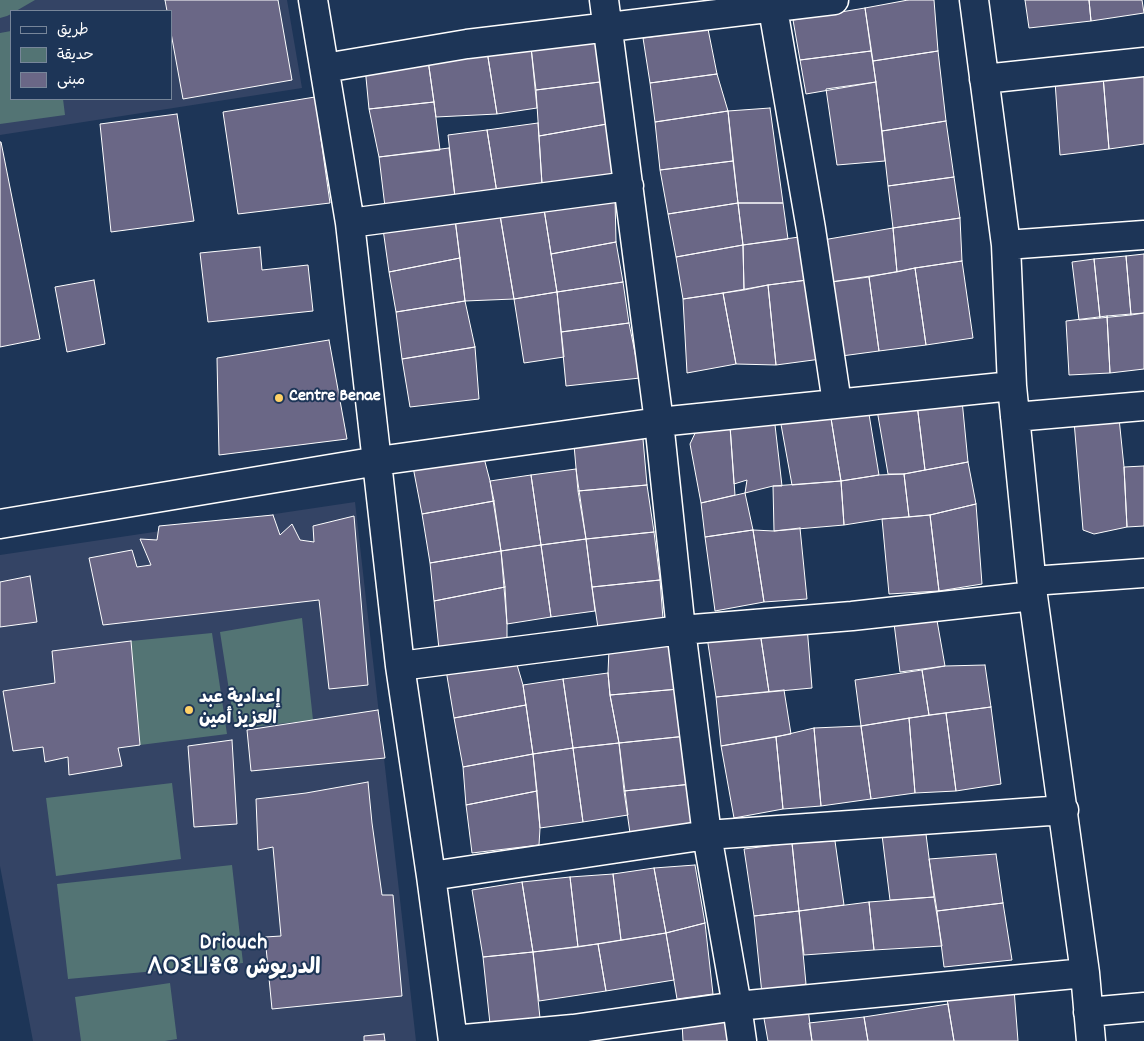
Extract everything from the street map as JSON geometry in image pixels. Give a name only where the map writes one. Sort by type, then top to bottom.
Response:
[{"type":"street","points":[[313,0],[350,223],[400,666],[453,1040],[573,1029],[737,1006],[1086,973]]},
{"type":"street","points":[[604,0],[659,422],[681,630],[707,836],[742,1041]]},
{"type":"street","points":[[325,68],[467,44],[834,0]]},
{"type":"street","points":[[974,0],[1006,245],[1012,386],[1033,589],[1086,973],[1092,1041]]},
{"type":"street","points":[[773,8],[811,230],[837,404]]},
{"type":"street","points":[[984,79],[1144,62]]},
{"type":"street","points":[[350,223],[629,186]]},
{"type":"street","points":[[1006,245],[1144,235]]},
{"type":"street","points":[[0,524],[378,461],[659,422],[1012,386]]},
{"type":"street","points":[[1015,417],[1144,406]]},
{"type":"street","points":[[400,666],[681,630],[852,616],[1144,573]]},
{"type":"street","points":[[431,876],[707,836],[1064,810]]},
{"type":"street","points":[[1088,1012],[1144,1006]]},
{"type":"shaded area","points":[[0,0],[287,0],[302,88],[0,135]]},
{"type":"shaded area","name":"إعدادية عبد العزيز أمين","points":[[355,502],[416,1041],[33,1041],[0,866],[0,555]]},
{"type":"green space","points":[[0,0],[35,0],[18,10],[10,10],[10,14],[0,18]]},
{"type":"green space","points":[[10,31],[10,100],[63,100],[65,115],[0,124],[0,33]]},
{"type":"green space","points":[[302,618],[313,720],[235,729],[220,632]]},
{"type":"green space","points":[[212,633],[227,734],[140,745],[131,641]]},
{"type":"green space","points":[[172,783],[181,859],[56,876],[46,798]]},
{"type":"green space","points":[[232,865],[243,963],[68,979],[57,884]]},
{"type":"green space","points":[[170,983],[177,1039],[165,1041],[81,1041],[75,997]]},
{"type":"building","points":[[165,0],[278,0],[292,80],[183,99],[172,38],[172,10],[167,10]]},
{"type":"building","points":[[908,0],[934,0],[938,51],[873,61],[865,8]]},
{"type":"building","points":[[1025,0],[1089,0],[1091,21],[1029,28]]},
{"type":"building","points":[[1089,0],[1142,0],[1144,13],[1091,21]]},
{"type":"building","points":[[865,8],[871,51],[800,60],[793,20]]},
{"type":"building","points":[[708,29],[717,74],[650,83],[643,38]]},
{"type":"building","points":[[597,36],[600,82],[536,90],[531,47]]},
{"type":"building","points":[[531,47],[537,108],[497,114],[487,51]]},
{"type":"building","points":[[487,51],[497,114],[436,117],[428,60]]},
{"type":"building","points":[[871,51],[876,82],[806,94],[800,60]]},
{"type":"building","points":[[938,51],[946,121],[882,131],[873,61]]},
{"type":"building","points":[[428,60],[434,102],[369,109],[365,67]]},
{"type":"building","points":[[1144,71],[1144,144],[1109,149],[1103,76]]},
{"type":"building","points":[[717,74],[728,111],[655,122],[650,83]]},
{"type":"building","points":[[1103,76],[1109,149],[1060,155],[1055,81]]},
{"type":"building","points":[[600,82],[607,124],[539,136],[536,90]]},
{"type":"building","points":[[876,82],[885,161],[837,165],[826,89]]},
{"type":"building","points":[[315,97],[330,203],[238,214],[223,112]]},
{"type":"building","points":[[434,102],[440,150],[379,157],[369,109]]},
{"type":"building","points":[[770,108],[783,203],[738,203],[728,111]]},
{"type":"building","points":[[728,111],[733,161],[660,170],[655,122]]},
{"type":"building","points":[[177,114],[194,221],[111,232],[100,124]]},
{"type":"building","points":[[946,121],[954,177],[888,186],[882,131]]},
{"type":"building","points":[[538,123],[542,184],[497,193],[487,130]]},
{"type":"building","points":[[607,124],[614,178],[542,184],[539,136]]},
{"type":"building","points":[[487,130],[497,193],[455,197],[448,135]]},
{"type":"building","points":[[0,142],[40,339],[0,347]]},
{"type":"building","points":[[449,148],[455,197],[385,207],[379,157]]},
{"type":"building","points":[[733,161],[738,203],[668,214],[660,170]]},
{"type":"building","points":[[954,177],[960,218],[893,228],[888,186]]},
{"type":"building","points":[[615,198],[616,242],[551,254],[544,209]]},
{"type":"building","points":[[738,203],[783,203],[788,239],[743,245]]},
{"type":"building","points":[[738,203],[743,245],[676,257],[668,214]]},
{"type":"building","points":[[544,209],[557,292],[514,299],[500,215]]},
{"type":"building","points":[[500,215],[514,299],[465,301],[455,219]]},
{"type":"building","points":[[960,218],[962,261],[897,272],[893,228]]},
{"type":"building","points":[[455,219],[460,258],[389,272],[383,229]]},
{"type":"building","points":[[893,228],[897,272],[824,283],[817,241]]},
{"type":"building","points":[[806,236],[815,279],[744,290],[743,245]]},
{"type":"building","points":[[616,242],[623,282],[557,292],[551,254]]},
{"type":"building","points":[[743,245],[744,290],[683,299],[676,257]]},
{"type":"building","points":[[260,247],[262,270],[308,265],[313,311],[208,322],[200,253]]},
{"type":"building","points":[[1144,254],[1144,313],[1131,315],[1126,256]]},
{"type":"building","points":[[1126,256],[1131,315],[1100,318],[1094,259]]},
{"type":"building","points":[[460,258],[465,301],[396,312],[389,272]]},
{"type":"building","points":[[1094,259],[1100,318],[1079,320],[1072,262]]},
{"type":"building","points":[[962,261],[973,338],[926,345],[915,268]]},
{"type":"building","points":[[915,268],[926,345],[879,351],[869,277]]},
{"type":"building","points":[[869,277],[879,351],[834,357],[824,283]]},
{"type":"building","points":[[815,279],[821,359],[776,365],[768,285]]},
{"type":"building","points":[[94,280],[105,344],[67,352],[55,287]]},
{"type":"building","points":[[623,282],[629,323],[561,332],[557,292]]},
{"type":"building","points":[[768,285],[776,365],[736,364],[723,293]]},
{"type":"building","points":[[557,292],[564,357],[524,363],[514,299]]},
{"type":"building","points":[[723,293],[736,364],[687,373],[683,299]]},
{"type":"building","points":[[465,301],[475,347],[402,359],[396,312]]},
{"type":"building","points":[[1144,313],[1144,369],[1110,373],[1107,316]]},
{"type":"building","points":[[1107,316],[1110,373],[1069,375],[1066,321]]},
{"type":"building","points":[[629,323],[640,378],[566,386],[561,332]]},
{"type":"building","name":"Centre Benae","points":[[329,340],[347,439],[219,455],[217,358]]},
{"type":"building","points":[[475,347],[479,399],[410,407],[402,359]]},
{"type":"building","points":[[962,400],[968,462],[925,470],[917,404]]},
{"type":"building","points":[[917,404],[925,470],[904,474],[888,474],[877,410]]},
{"type":"building","points":[[868,408],[879,475],[841,481],[830,412]]},
{"type":"building","points":[[830,412],[841,481],[792,485],[780,419]]},
{"type":"building","points":[[1119,418],[1127,527],[1094,534],[1083,530],[1074,421]]},
{"type":"building","points":[[775,425],[782,486],[773,486],[745,493],[747,480],[734,484],[730,426]]},
{"type":"building","points":[[730,426],[735,495],[701,503],[690,444],[697,429]]},
{"type":"building","points":[[643,439],[647,485],[578,491],[574,445]]},
{"type":"building","points":[[483,454],[494,501],[422,514],[413,467]]},
{"type":"building","points":[[968,462],[976,504],[930,515],[909,517],[904,474]]},
{"type":"building","points":[[1144,466],[1144,526],[1127,527],[1124,467]]},
{"type":"building","points":[[576,469],[586,539],[541,545],[531,475]]},
{"type":"building","points":[[904,474],[909,517],[844,525],[841,481],[879,475]]},
{"type":"building","points":[[531,475],[541,545],[501,551],[490,481]]},
{"type":"building","points":[[841,481],[844,525],[774,531],[773,486]]},
{"type":"building","points":[[647,485],[654,532],[586,539],[578,491]]},
{"type":"building","points":[[745,493],[753,530],[705,537],[701,503]]},
{"type":"building","points":[[494,501],[501,551],[430,563],[422,514]]},
{"type":"building","points":[[976,504],[982,584],[939,591],[930,515]]},
{"type":"building","points":[[273,515],[280,535],[292,524],[300,540],[314,542],[313,526],[354,516],[368,685],[329,689],[319,600],[103,625],[89,558],[132,550],[137,567],[151,565],[140,539],[157,540],[159,526]]},
{"type":"building","points":[[930,515],[939,591],[889,594],[882,519]]},
{"type":"building","points":[[800,528],[807,599],[764,602],[753,530],[774,531]]},
{"type":"building","points":[[753,530],[764,602],[715,611],[705,537]]},
{"type":"building","points":[[654,532],[660,580],[592,587],[586,539]]},
{"type":"building","points":[[586,539],[595,611],[551,617],[541,545]]},
{"type":"building","points":[[541,545],[551,617],[507,624],[501,551]]},
{"type":"building","points":[[501,551],[505,587],[434,601],[430,563]]},
{"type":"building","points":[[30,576],[37,622],[0,627],[0,582]]},
{"type":"building","points":[[660,580],[663,619],[598,628],[592,587]]},
{"type":"building","points":[[505,587],[507,641],[439,649],[434,601]]},
{"type":"building","points":[[935,609],[945,666],[900,672],[893,615]]},
{"type":"building","points":[[807,626],[812,688],[769,692],[760,632]]},
{"type":"building","points":[[760,632],[769,692],[716,697],[707,637]]},
{"type":"building","points":[[131,641],[140,745],[118,748],[122,766],[69,775],[68,757],[45,762],[43,747],[13,751],[3,691],[55,683],[52,651]]},
{"type":"building","points":[[669,644],[679,689],[610,695],[608,673],[609,649]]},
{"type":"building","points":[[515,658],[523,685],[526,705],[454,718],[446,670]]},
{"type":"building","points":[[985,665],[991,707],[929,715],[922,670],[945,666]]},
{"type":"building","points":[[922,670],[929,715],[861,726],[855,680]]},
{"type":"building","points":[[608,673],[619,743],[573,748],[563,679]]},
{"type":"building","points":[[563,679],[573,748],[533,754],[523,685]]},
{"type":"building","points":[[679,689],[687,736],[619,743],[610,695]]},
{"type":"building","points":[[784,690],[791,734],[721,746],[716,697]]},
{"type":"building","points":[[526,705],[533,754],[463,767],[454,718]]},
{"type":"building","points":[[991,707],[1001,784],[956,791],[946,713]]},
{"type":"building","points":[[378,710],[385,758],[251,771],[247,730]]},
{"type":"building","points":[[946,713],[956,791],[915,793],[909,718]]},
{"type":"building","points":[[909,718],[915,793],[871,799],[861,726]]},
{"type":"building","points":[[861,726],[871,799],[821,806],[814,728]]},
{"type":"building","points":[[814,728],[821,806],[783,809],[776,737]]},
{"type":"building","points":[[687,736],[692,784],[624,791],[619,743]]},
{"type":"building","points":[[776,737],[783,809],[734,818],[721,746]]},
{"type":"building","points":[[232,740],[237,824],[194,827],[188,746]]},
{"type":"building","points":[[619,743],[628,815],[583,822],[573,748]]},
{"type":"building","points":[[573,748],[583,822],[540,828],[533,754]]},
{"type":"building","points":[[533,754],[537,791],[466,805],[463,767]]},
{"type":"building","points":[[368,782],[382,895],[393,895],[402,996],[272,1009],[265,937],[281,936],[273,847],[258,850],[256,799],[306,793]]},
{"type":"building","points":[[692,784],[695,823],[630,833],[624,791]]},
{"type":"building","points":[[537,791],[540,828],[539,845],[472,853],[466,805]]},
{"type":"building","points":[[926,834],[934,897],[890,900],[882,835]]},
{"type":"building","points":[[835,841],[844,905],[799,911],[792,843]]},
{"type":"building","points":[[792,843],[799,911],[754,916],[744,849]]},
{"type":"building","points":[[996,854],[1003,903],[937,911],[929,859]]},
{"type":"building","points":[[695,865],[705,923],[666,933],[654,868]]},
{"type":"building","points":[[654,868],[666,933],[621,940],[613,874]]},
{"type":"building","points":[[613,874],[621,940],[578,947],[570,877]]},
{"type":"building","points":[[570,877],[578,947],[533,952],[522,882]]},
{"type":"building","points":[[522,882],[533,952],[483,957],[472,890]]},
{"type":"building","points":[[934,897],[942,946],[874,950],[869,902]]},
{"type":"building","points":[[869,902],[874,950],[804,955],[799,911]]},
{"type":"building","points":[[1003,903],[1012,960],[944,967],[937,911]]},
{"type":"building","points":[[799,911],[806,984],[762,994],[754,916]]},
{"type":"building","points":[[705,923],[713,994],[677,999],[666,933]]},
{"type":"building","points":[[666,933],[674,980],[606,991],[598,944]]},
{"type":"building","points":[[598,944],[606,991],[539,1001],[533,952]]},
{"type":"building","points":[[533,952],[540,1018],[490,1024],[483,957]]},
{"type":"building","points":[[1014,989],[1018,1041],[954,1041],[946,993]]},
{"type":"building","points":[[948,1004],[954,1041],[868,1041],[864,1017]]},
{"type":"building","points":[[808,1008],[812,1041],[768,1041],[763,1013]]},
{"type":"building","points":[[726,1016],[728,1041],[683,1041],[682,1022]]},
{"type":"building","points":[[864,1017],[868,1041],[812,1041],[809,1023]]},
{"type":"building","points":[[384,1034],[385,1041],[364,1041],[364,1036]]},
{"type":"place","name":"Centre Benae","points":[[279,398]]},
{"type":"place","name":"إعدادية عبد العزيز أمين","points":[[189,710]]},
{"type":"district","name":"Driouch ⴷⵔⵉⵡⴻⵛ الدريوش","points":[[234,958]]}]
